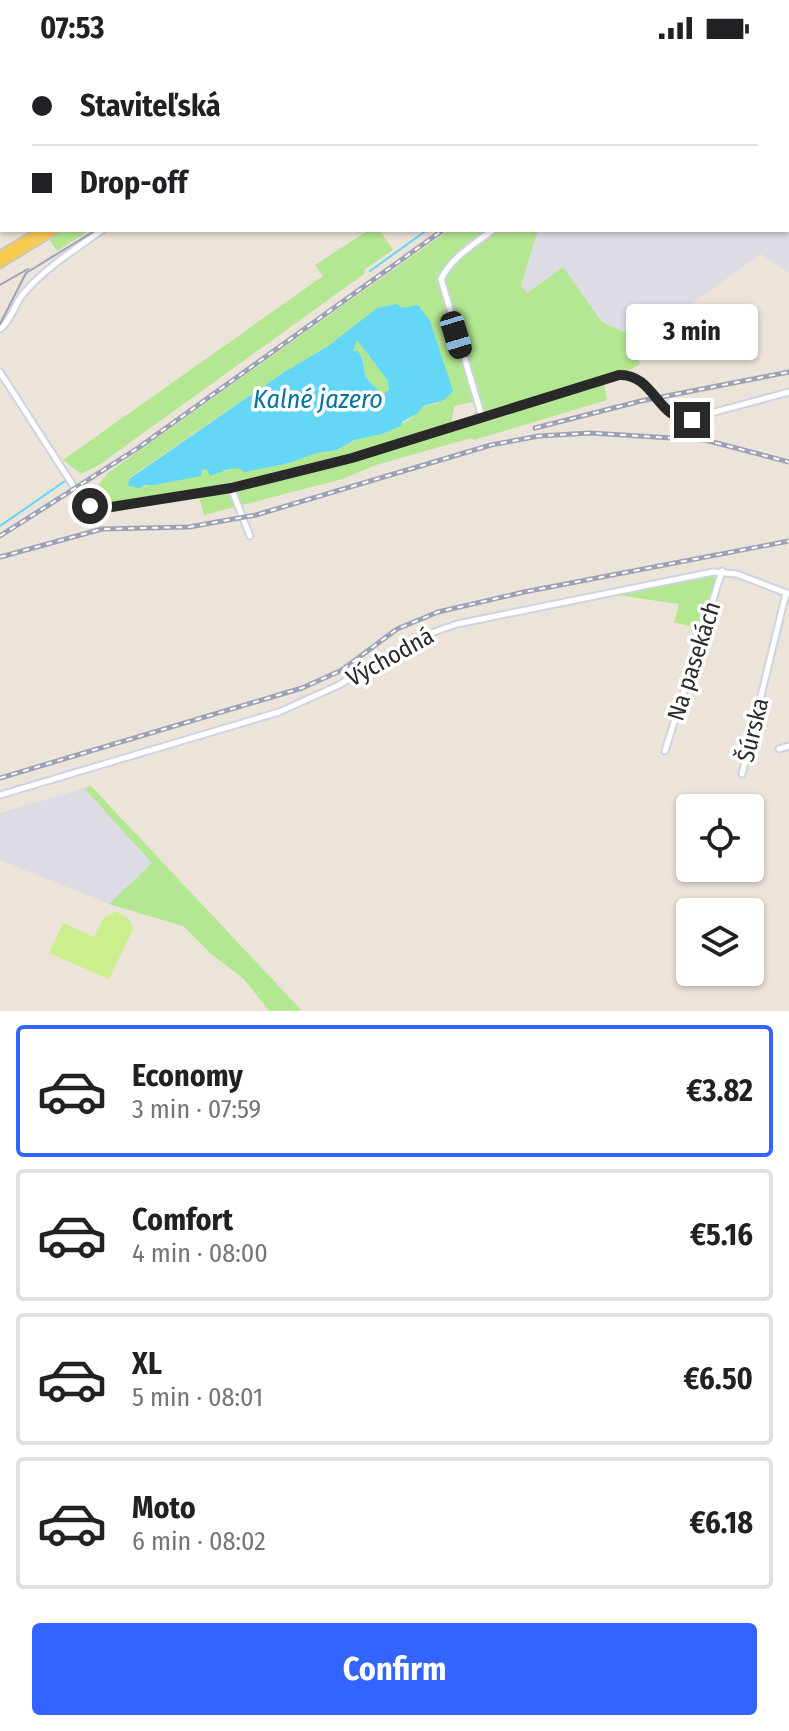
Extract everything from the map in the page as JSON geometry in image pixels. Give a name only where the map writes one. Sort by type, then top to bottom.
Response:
[{"type":"main road","points":[[1,255],[40,232]]},
{"type":"main road","points":[[1,255],[20,252],[51,232]]},
{"type":"street","points":[[0,329],[9,321],[24,293],[99,232]]},
{"type":"street","points":[[482,417],[441,279],[459,254],[490,232]]},
{"type":"street","points":[[0,372],[76,490],[90,506],[105,508],[231,488],[352,458],[619,375],[641,381],[671,415],[685,420],[789,392]]},
{"type":"street","points":[[231,488],[250,536]]},
{"type":"street","name":"Východná","points":[[0,795],[279,712],[339,685],[417,638],[449,626],[692,574],[722,571],[788,593]]},
{"type":"street","name":"Na pasekách","points":[[665,751],[722,571]]},
{"type":"street","name":"Šúrska","points":[[742,774],[788,593]]},
{"type":"street","points":[[779,749],[789,746]]},
{"type":"shaded area","points":[[537,232],[789,232],[789,273],[761,254],[657,328],[653,325],[636,337],[602,322],[563,267],[526,293],[521,287]]},
{"type":"shaded area","points":[[84,788],[152,863],[109,904],[0,860],[0,813]]},
{"type":"green space","points":[[59,232],[87,232],[57,251],[50,240]]},
{"type":"green space","points":[[366,232],[380,232],[393,250],[99,465],[81,474],[63,460],[323,276],[315,265]]},
{"type":"green space","points":[[446,232],[537,232],[521,286],[527,293],[563,267],[602,322],[636,337],[634,350],[640,364],[625,373],[603,379],[607,400],[474,440],[471,438],[376,465],[342,479],[204,515],[199,497],[351,460],[450,430],[470,419],[476,411],[473,402],[454,406],[451,425],[273,475],[109,505],[90,496],[108,473]],"holes":[[[377,308],[402,308],[439,403],[423,406],[410,419],[382,434],[354,440],[337,450],[289,463],[246,471],[241,468],[226,471],[202,469],[143,487],[129,483],[129,478],[281,374],[328,346]]]},
{"type":"green space","points":[[357,340],[388,381],[389,390],[382,395],[366,378],[362,357],[353,351]]},
{"type":"green space","points":[[708,575],[716,580],[701,630],[674,622],[679,604],[610,594]]},
{"type":"green space","points":[[91,786],[302,1011],[269,1011],[244,979],[211,954],[183,926],[109,904],[152,863],[84,788]]},
{"type":"green space","points":[[115,912],[127,917],[133,929],[109,979],[49,953],[63,923],[94,937],[104,918]]},
{"type":"water","name":"Kalné jazero","points":[[397,304],[402,308],[418,305],[430,321],[453,391],[446,398],[423,406],[401,426],[354,440],[337,450],[245,472],[237,468],[210,476],[207,470],[202,469],[201,476],[139,488],[128,486],[129,479],[281,374],[328,346],[377,308]],"holes":[[[357,340],[388,381],[389,390],[382,394],[366,378],[362,358],[358,351],[353,351]]]},
{"type":"waterway","points":[[370,271],[424,232]]},
{"type":"waterway","points":[[0,526],[65,481]]},
{"type":"tram line","points":[[0,324],[26,273],[93,232]]},
{"type":"tram line","points":[[0,285],[28,269]]},
{"type":"railway","points":[[0,536],[138,448],[440,232]]},
{"type":"railway","points":[[535,428],[641,401],[789,372]]},
{"type":"railway","points":[[0,557],[102,529],[189,527],[256,515],[491,445],[539,436],[590,433],[705,440],[789,462]]},
{"type":"railway","points":[[0,778],[302,688],[342,670],[397,629],[438,612],[524,592],[789,541]]},
{"type":"route","points":[[90,506],[105,508],[231,488],[352,458],[619,375],[627,375],[649,387],[671,415],[692,420]]}]
